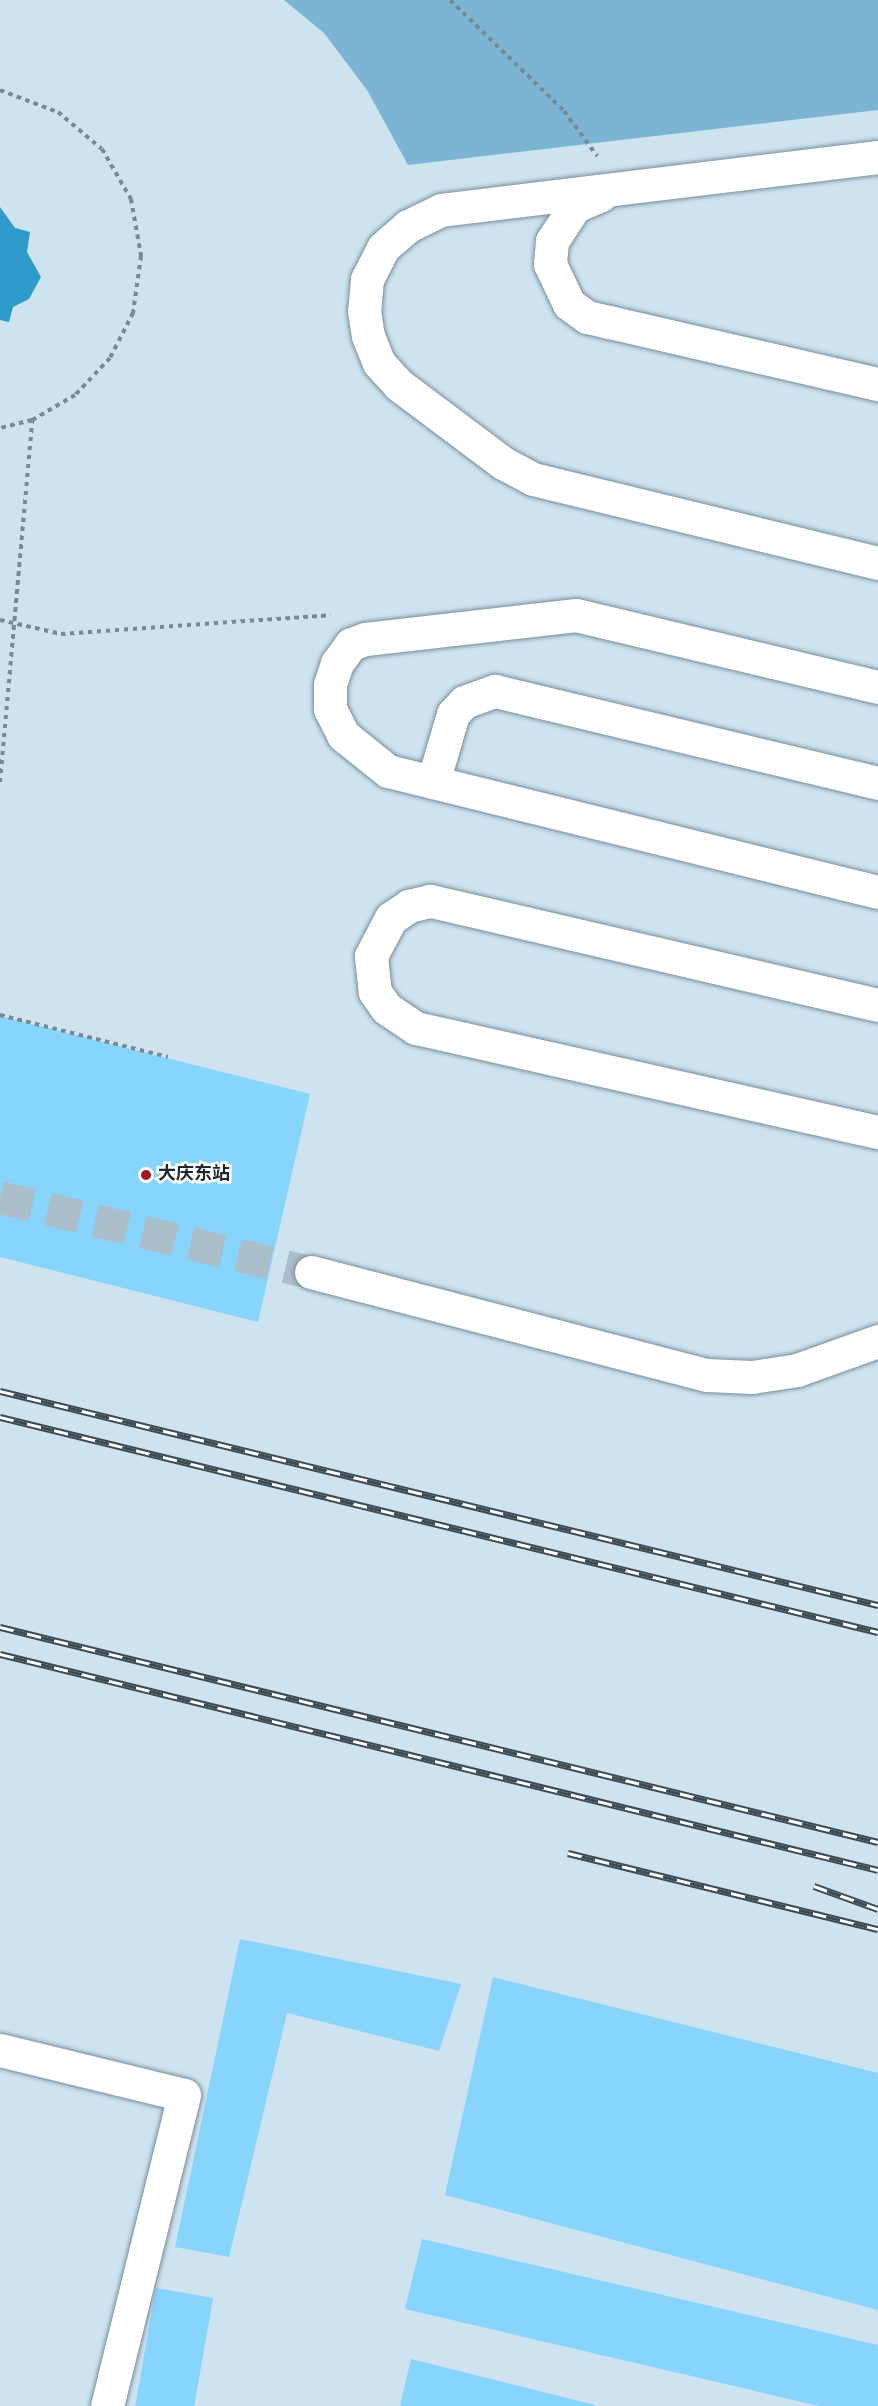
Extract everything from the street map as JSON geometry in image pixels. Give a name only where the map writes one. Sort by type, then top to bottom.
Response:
[{"type":"street","points":[[878,157],[441,210],[408,225],[383,248],[367,279],[368,336],[380,363],[399,385],[503,463],[533,479],[878,563]]},
{"type":"street","points":[[644,186],[593,197],[561,221],[552,242],[550,264],[556,285],[569,304],[587,317],[878,384]]},
{"type":"street","points":[[878,687],[576,615],[351,644],[337,663],[330,685],[330,709],[343,735],[388,771],[878,892]]},
{"type":"street","points":[[433,782],[453,714],[464,702],[495,691],[878,783]]},
{"type":"street","points":[[878,1005],[430,901],[409,906],[391,918],[378,935],[371,956],[375,992],[386,1008],[416,1028],[878,1132]]},
{"type":"street","points":[[311,1272],[707,1375],[752,1377],[797,1370],[878,1341]]},
{"type":"street","points":[[0,2050],[184,2095],[106,2406]]},
{"type":"path","points":[[450,0],[564,111],[598,158]]},
{"type":"path","points":[[0,90],[58,112],[102,150],[130,199],[141,256],[133,313],[110,358],[75,395],[32,420],[0,428]]},
{"type":"path","points":[[0,782],[32,420]]},
{"type":"path","points":[[0,620],[61,634],[342,614]]},
{"type":"path","points":[[0,1015],[168,1057]]},
{"type":"shaded area","points":[[284,0],[878,0],[878,110],[408,165],[367,90],[324,33]]},
{"type":"shaded area","points":[[0,207],[15,228],[30,232],[27,252],[41,277],[29,299],[13,307],[9,322],[0,320]]},
{"type":"building","name":"大庆东站","points":[[0,1016],[310,1094],[258,1322],[0,1257]]},
{"type":"building","points":[[240,1939],[461,1984],[439,2051],[287,2013],[229,2257],[175,2247]]},
{"type":"building","points":[[493,1977],[878,2073],[878,2310],[445,2195]]},
{"type":"building","points":[[422,2239],[878,2345],[878,2406],[819,2406],[405,2309]]},
{"type":"building","points":[[156,2288],[213,2298],[194,2406],[135,2406]]},
{"type":"building","points":[[411,2359],[595,2405],[595,2406],[400,2406]]},
{"type":"tunnel","points":[[0,1197],[311,1272]]},
{"type":"railway","points":[[0,1391],[878,1605]]},
{"type":"railway","points":[[0,1417],[878,1632]]},
{"type":"railway","points":[[0,1627],[878,1842]]},
{"type":"railway","points":[[0,1654],[878,1870]]},
{"type":"railway","points":[[568,1853],[878,1929]]},
{"type":"railway","points":[[814,1886],[878,1909]]},
{"type":"place","name":"大庆东站","points":[[146,1175]]}]
